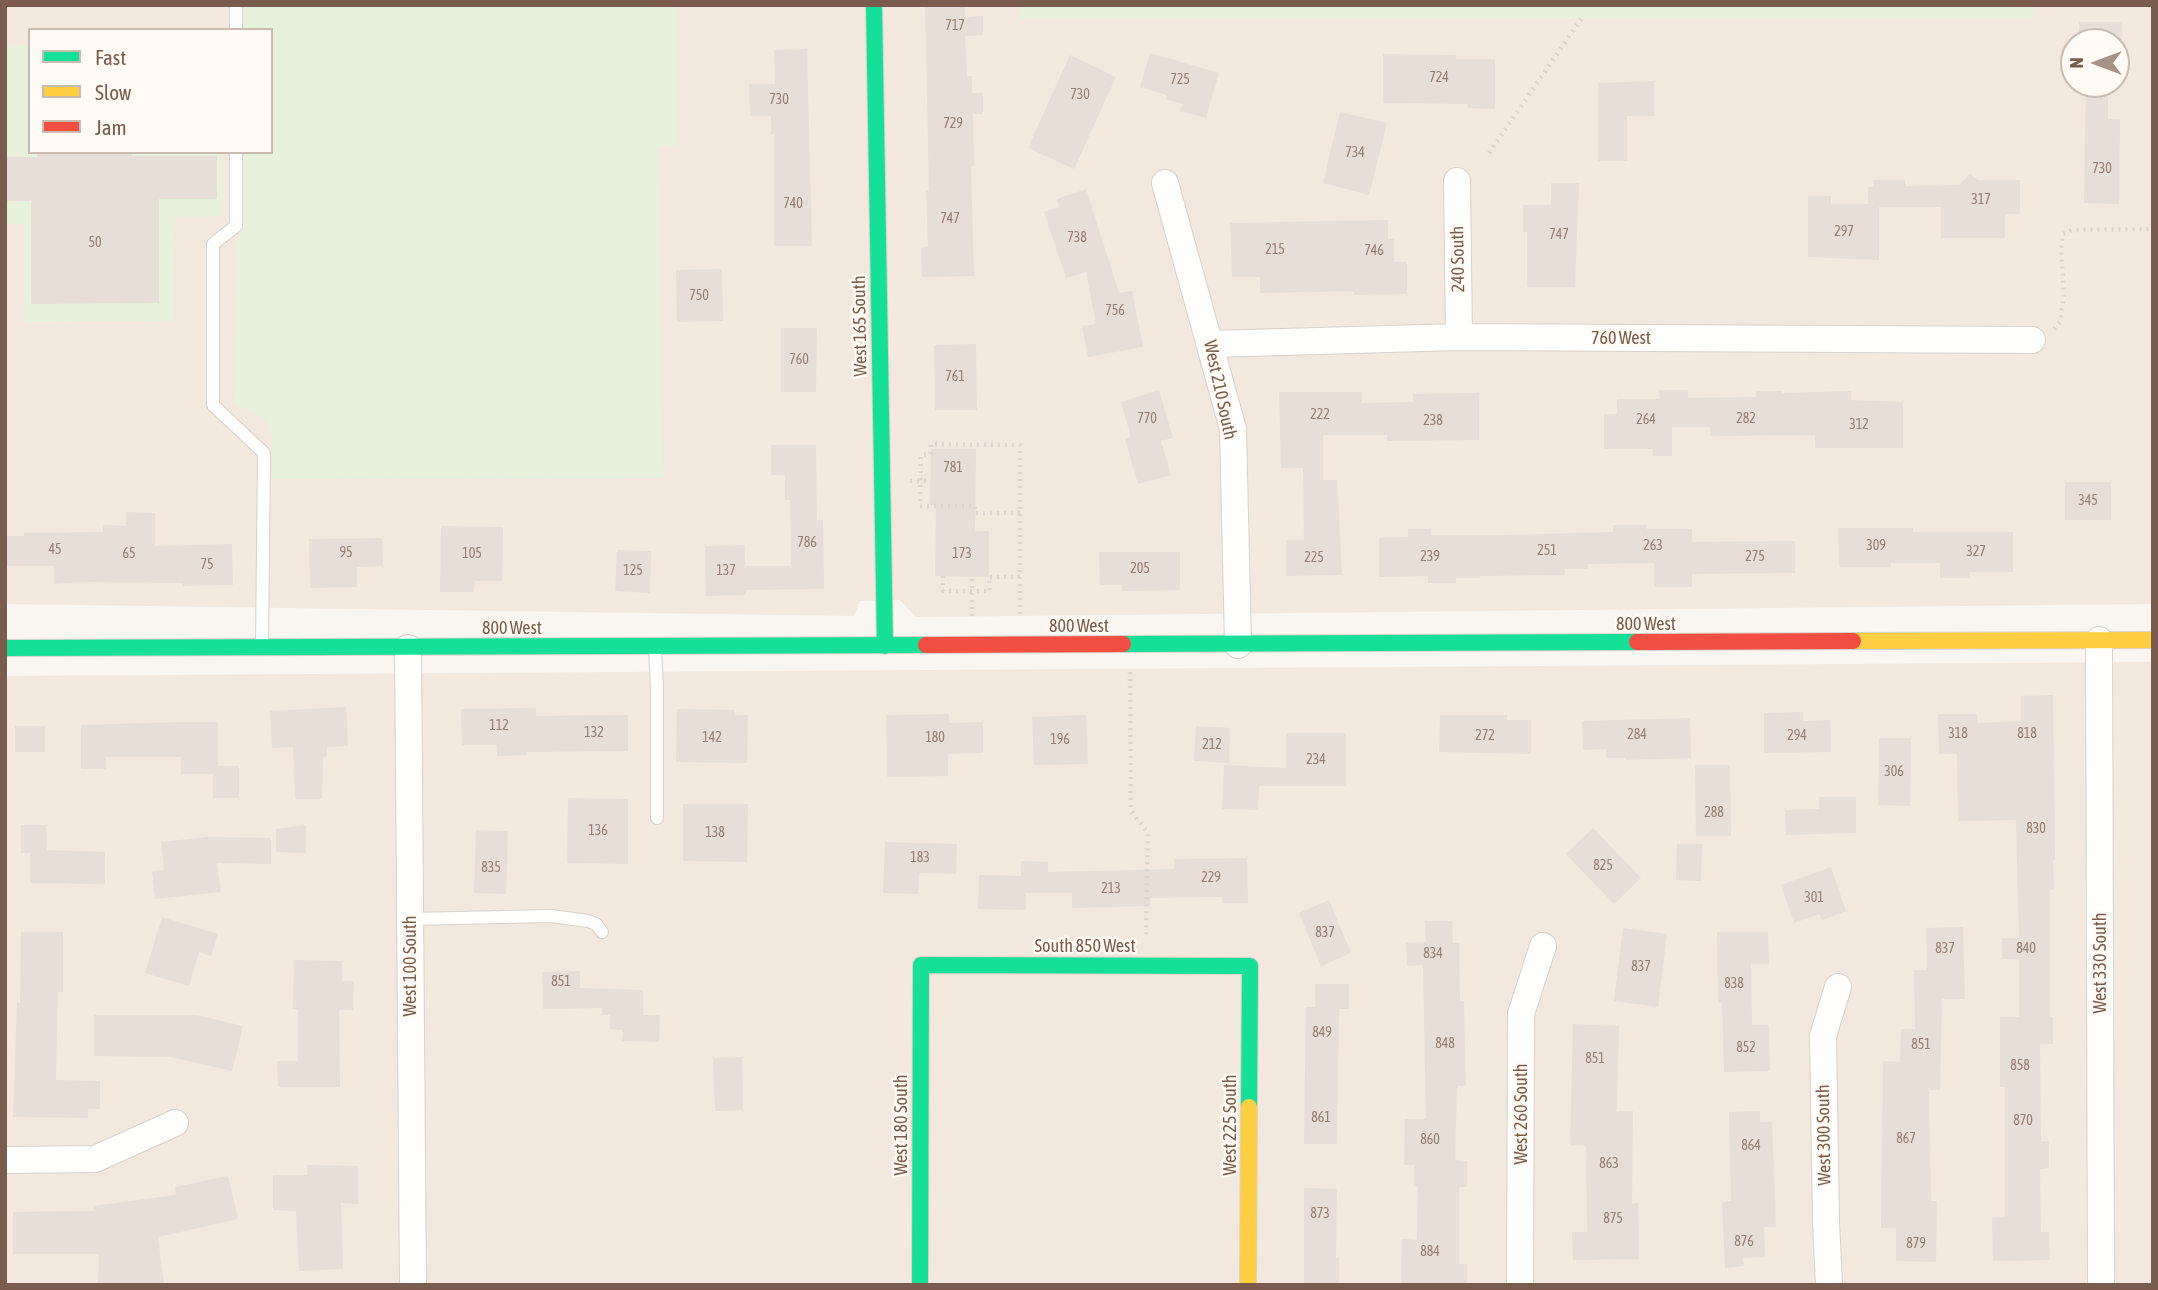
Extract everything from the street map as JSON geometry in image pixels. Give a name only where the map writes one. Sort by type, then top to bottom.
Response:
[{"type":"street","name":"West 165 South","points":[[874,5],[885,646]]},
{"type":"street","name":"240 South","points":[[1457,181],[1459,337]]},
{"type":"street","name":"West 210 South","points":[[1165,183],[1233,429],[1238,645]]},
{"type":"street","name":"760 West","points":[[1211,344],[1459,337],[2032,340]]},
{"type":"street","name":"West 330 South","points":[[2099,640],[2101,1285]]},
{"type":"street","name":"800 West","points":[[5,648],[2153,640]]},
{"type":"street","name":"West 100 South","points":[[408,648],[413,1285]]},
{"type":"street","name":"West 260 South","points":[[1520,1285],[1521,1014],[1543,946]]},
{"type":"street","name":"South 850 West","points":[[921,965],[1250,965]]},
{"type":"street","name":"West 180 South","points":[[920,1285],[921,965]]},
{"type":"street","name":"West 225 South","points":[[1248,1285],[1250,965]]},
{"type":"street","name":"West 300 South","points":[[1829,1285],[1823,1036],[1838,987]]},
{"type":"street","points":[[5,1160],[95,1159],[175,1123]]},
{"type":"lane","points":[[236,5],[236,28]]},
{"type":"lane","points":[[236,154],[236,226],[213,244],[213,405],[264,453],[262,648]]},
{"type":"lane","points":[[655,647],[657,818]]},
{"type":"lane","points":[[410,919],[535,916],[571,918],[596,924],[602,932]]},
{"type":"path","points":[[1489,153],[1581,19]]},
{"type":"path","points":[[2032,340],[2050,333],[2060,322],[2064,295],[2063,234],[2073,230],[2153,229]]},
{"type":"path","points":[[1020,513],[975,513],[975,506],[920,506],[920,455],[930,454],[930,444],[1020,445],[1020,513],[1020,617]]},
{"type":"path","points":[[943,576],[943,592],[990,591],[989,577],[1020,577]]},
{"type":"path","points":[[972,577],[972,617]]},
{"type":"path","points":[[1130,671],[1131,811],[1148,833],[1146,943]]},
{"type":"shaded area","points":[[5,5],[1020,5],[1020,19],[2032,19],[2033,5],[2153,5],[2153,604],[916,617],[900,600],[860,601],[854,616],[5,604]]},
{"type":"shaded area","points":[[2153,662],[2153,1285],[5,1285],[5,676]]},
{"type":"green space","points":[[243,5],[677,5],[677,145],[657,147],[663,478],[271,479],[273,438],[266,419],[234,404],[240,154],[273,154],[273,28],[242,28]]},
{"type":"green space","points":[[1020,5],[2033,5],[2033,19],[1020,19]]},
{"type":"green space","points":[[5,45],[28,45],[28,154],[222,154],[223,216],[175,217],[174,321],[25,322],[24,224],[5,224]]},
{"type":"building","points":[[925,5],[965,5],[965,17],[983,16],[983,35],[965,36],[967,76],[972,76],[972,93],[983,93],[983,114],[973,114],[974,166],[971,166],[974,276],[922,277],[921,248],[928,247],[926,191],[929,191]]},
{"type":"building","points":[[2079,22],[2122,22],[2122,28],[2079,28]]},
{"type":"building","points":[[807,49],[812,246],[774,246],[774,134],[771,134],[771,116],[750,116],[749,84],[775,84],[774,50]]},
{"type":"building","points":[[1150,53],[1219,73],[1206,118],[1180,111],[1183,104],[1166,99],[1167,95],[1140,87]]},
{"type":"building","points":[[1383,54],[1456,55],[1456,59],[1495,59],[1495,109],[1468,108],[1467,104],[1383,103]]},
{"type":"building","points":[[1070,55],[1116,77],[1074,169],[1028,148]]},
{"type":"building","points":[[1654,81],[1654,116],[1627,116],[1627,161],[1598,161],[1598,83]]},
{"type":"building","points":[[2086,98],[2108,98],[2108,119],[2120,119],[2119,204],[2084,203]]},
{"type":"building","points":[[1340,112],[1387,123],[1369,195],[1323,183]]},
{"type":"building","points":[[37,154],[217,156],[217,199],[159,199],[159,303],[31,304],[31,201],[5,201],[5,157],[37,157]]},
{"type":"building","points":[[1970,174],[1978,180],[2020,180],[2020,214],[2005,214],[2005,238],[1941,238],[1941,207],[1879,207],[1879,260],[1808,257],[1808,196],[1831,196],[1831,204],[1868,204],[1868,187],[1874,187],[1874,180],[1905,180],[1905,186],[1959,185]]},
{"type":"building","points":[[1551,183],[1579,183],[1575,287],[1527,287],[1527,232],[1523,232],[1523,205],[1551,205]]},
{"type":"building","points":[[1086,189],[1119,293],[1132,291],[1143,347],[1088,357],[1082,326],[1096,324],[1086,272],[1066,278],[1044,212],[1059,207],[1057,199]]},
{"type":"building","points":[[1388,220],[1388,239],[1394,239],[1394,262],[1407,262],[1407,294],[1354,295],[1354,291],[1260,293],[1260,277],[1232,277],[1230,223]]},
{"type":"building","points":[[722,269],[723,321],[677,322],[676,270]]},
{"type":"building","points":[[781,328],[817,328],[816,392],[781,392]]},
{"type":"building","points":[[976,344],[977,410],[935,410],[934,345]]},
{"type":"building","points":[[1159,390],[1173,438],[1161,441],[1171,475],[1138,484],[1125,439],[1131,437],[1121,402]]},
{"type":"building","points":[[1659,390],[1688,390],[1688,398],[1756,397],[1756,391],[1851,391],[1851,400],[1903,402],[1903,448],[1815,448],[1815,435],[1710,436],[1710,427],[1672,427],[1672,456],[1653,456],[1653,449],[1604,449],[1604,414],[1617,414],[1617,399],[1660,399]]},
{"type":"building","points":[[1279,392],[1362,392],[1362,403],[1413,402],[1413,394],[1479,393],[1479,440],[1387,441],[1387,435],[1323,435],[1323,480],[1337,480],[1342,575],[1286,576],[1286,540],[1304,540],[1303,468],[1281,468]]},
{"type":"building","points":[[771,445],[816,445],[817,520],[823,520],[824,589],[746,590],[746,595],[706,596],[705,546],[745,545],[745,566],[791,566],[790,500],[785,500],[785,475],[771,475]]},
{"type":"building","points":[[931,449],[976,449],[975,531],[989,531],[989,577],[935,576],[936,505],[930,505]]},
{"type":"building","points":[[2065,482],[2111,482],[2111,520],[2065,520]]},
{"type":"building","points":[[126,512],[155,513],[155,546],[232,544],[233,585],[87,582],[54,584],[54,566],[5,566],[5,536],[24,536],[24,533],[103,532],[103,525],[126,526]]},
{"type":"building","points":[[1613,525],[1647,525],[1647,529],[1692,529],[1692,542],[1795,541],[1795,573],[1692,574],[1692,587],[1654,587],[1654,563],[1588,564],[1588,569],[1564,569],[1565,575],[1480,576],[1456,578],[1456,583],[1428,583],[1428,576],[1379,577],[1379,538],[1408,537],[1408,529],[1431,529],[1431,535],[1506,535],[1613,532]]},
{"type":"building","points":[[441,526],[503,527],[502,581],[475,581],[474,592],[440,592]]},
{"type":"building","points":[[1838,528],[1913,528],[1913,532],[2013,532],[2013,572],[1970,572],[1970,578],[1940,578],[1940,563],[1839,567]]},
{"type":"building","points":[[382,538],[383,566],[357,567],[357,587],[310,588],[309,539]]},
{"type":"building","points":[[617,550],[651,551],[650,593],[615,591]]},
{"type":"building","points":[[1099,552],[1180,552],[1180,590],[1122,591],[1122,585],[1100,585]]},
{"type":"building","points":[[2053,695],[2055,860],[2054,890],[2050,890],[2050,1017],[2053,1017],[2053,1044],[2040,1044],[2041,1142],[2049,1141],[2049,1168],[2040,1169],[2041,1232],[2049,1232],[2050,1260],[1993,1261],[1992,1218],[2005,1217],[2005,1087],[2000,1087],[2000,1017],[2019,1017],[2019,959],[2002,959],[2002,938],[2019,938],[2016,820],[1958,821],[1957,754],[1939,754],[1938,714],[1977,714],[1977,723],[2021,721],[2021,696]]},
{"type":"building","points":[[346,707],[348,746],[327,747],[327,756],[323,757],[322,799],[295,799],[293,747],[272,748],[270,711]]},
{"type":"building","points":[[536,708],[536,716],[628,715],[628,751],[527,752],[527,755],[497,756],[497,745],[462,745],[461,709]]},
{"type":"building","points":[[677,709],[735,710],[735,715],[748,715],[747,763],[676,762]]},
{"type":"building","points":[[1803,712],[1803,721],[1830,720],[1831,752],[1764,753],[1764,713]]},
{"type":"building","points":[[949,714],[949,723],[983,722],[983,753],[948,754],[948,776],[887,777],[886,715]]},
{"type":"building","points":[[1086,715],[1088,764],[1034,765],[1032,717]]},
{"type":"building","points":[[1440,715],[1507,715],[1507,720],[1531,720],[1531,754],[1439,752]]},
{"type":"building","points":[[1690,718],[1691,758],[1626,760],[1606,758],[1606,749],[1583,750],[1582,721]]},
{"type":"building","points":[[218,722],[218,766],[239,766],[239,798],[213,798],[213,774],[181,774],[181,757],[106,757],[106,769],[81,769],[81,725]]},
{"type":"building","points":[[15,726],[45,726],[45,752],[15,752]]},
{"type":"building","points":[[1196,726],[1230,728],[1229,763],[1194,761]]},
{"type":"building","points":[[1286,733],[1346,733],[1346,786],[1259,786],[1258,810],[1222,809],[1224,765],[1286,768]]},
{"type":"building","points":[[1879,738],[1911,738],[1910,806],[1878,805]]},
{"type":"building","points":[[1695,765],[1730,765],[1731,836],[1696,836]]},
{"type":"building","points":[[1819,797],[1856,797],[1856,833],[1786,835],[1785,810],[1819,809]]},
{"type":"building","points":[[568,798],[628,799],[628,864],[567,863]]},
{"type":"building","points":[[683,804],[748,804],[747,862],[683,861]]},
{"type":"building","points":[[21,825],[46,825],[47,850],[105,852],[105,884],[30,883],[30,853],[21,853]]},
{"type":"building","points":[[306,825],[306,853],[276,852],[276,829]]},
{"type":"building","points":[[1593,828],[1641,878],[1614,904],[1566,854]]},
{"type":"building","points":[[476,830],[508,831],[506,894],[474,893]]},
{"type":"building","points":[[207,837],[271,838],[271,864],[217,863],[221,892],[155,899],[152,871],[164,870],[161,842]]},
{"type":"building","points":[[885,842],[957,844],[956,874],[919,873],[918,894],[883,893]]},
{"type":"building","points":[[1677,844],[1702,844],[1701,881],[1676,880]]},
{"type":"building","points":[[1247,858],[1248,903],[1222,903],[1222,897],[1150,898],[1150,906],[1072,908],[1072,893],[1026,893],[1026,910],[978,909],[979,875],[1021,876],[1021,861],[1048,862],[1048,872],[1174,869],[1174,859]]},
{"type":"building","points":[[1831,867],[1846,911],[1822,920],[1819,914],[1794,923],[1781,885]]},
{"type":"building","points":[[1329,900],[1351,953],[1321,966],[1299,913]]},
{"type":"building","points":[[162,917],[218,934],[211,956],[199,952],[189,986],[145,973]]},
{"type":"building","points":[[1425,921],[1452,921],[1453,943],[1459,943],[1460,1001],[1464,1001],[1466,1086],[1457,1086],[1455,1160],[1467,1161],[1467,1187],[1459,1187],[1459,1264],[1467,1264],[1467,1285],[1401,1285],[1402,1239],[1417,1240],[1418,1186],[1414,1186],[1414,1165],[1404,1165],[1405,1119],[1426,1119],[1423,965],[1407,966],[1406,943],[1426,942]]},
{"type":"building","points":[[1963,927],[1965,999],[1942,999],[1940,1090],[1929,1090],[1931,1201],[1937,1201],[1936,1262],[1896,1261],[1896,1228],[1881,1228],[1883,1061],[1900,1062],[1901,1029],[1915,1029],[1914,970],[1927,970],[1926,928]]},
{"type":"building","points":[[1623,928],[1667,934],[1658,1007],[1614,1001]]},
{"type":"building","points":[[21,932],[63,932],[63,992],[58,992],[56,1080],[100,1081],[100,1109],[88,1109],[88,1118],[13,1117]]},
{"type":"building","points":[[1717,932],[1768,932],[1769,964],[1751,964],[1752,1025],[1769,1025],[1770,1071],[1724,1072],[1722,1003],[1718,1003]]},
{"type":"building","points":[[294,960],[342,961],[342,981],[354,981],[353,1010],[339,1010],[340,1087],[278,1087],[277,1061],[298,1061],[298,1009],[293,1009]]},
{"type":"building","points":[[580,971],[580,988],[643,990],[643,1015],[660,1015],[659,1042],[622,1041],[623,1030],[610,1029],[610,1015],[602,1015],[602,1008],[543,1009],[542,972]]},
{"type":"building","points":[[1315,984],[1349,984],[1349,1009],[1339,1009],[1337,1144],[1304,1144],[1306,1007],[1315,1007]]},
{"type":"building","points":[[94,1015],[197,1015],[243,1026],[232,1071],[171,1057],[94,1056]]},
{"type":"building","points":[[1573,1024],[1619,1026],[1617,1111],[1633,1111],[1632,1204],[1638,1203],[1639,1259],[1573,1260],[1572,1232],[1587,1232],[1586,1146],[1570,1145]]},
{"type":"building","points":[[742,1057],[743,1110],[715,1111],[713,1058]]},
{"type":"building","points":[[1760,1111],[1760,1122],[1772,1122],[1776,1227],[1764,1227],[1765,1257],[1743,1258],[1744,1266],[1725,1268],[1722,1202],[1731,1201],[1729,1112]]},
{"type":"building","points":[[307,1165],[358,1166],[358,1204],[341,1203],[343,1269],[299,1271],[296,1211],[273,1210],[273,1175],[307,1175]]},
{"type":"building","points":[[228,1176],[238,1219],[158,1237],[164,1285],[98,1285],[99,1254],[13,1254],[13,1212],[94,1211],[93,1206],[176,1195],[175,1187]]},
{"type":"building","points":[[1304,1188],[1337,1189],[1336,1258],[1339,1258],[1339,1285],[1304,1285]]},
{"type":"traffic: fast","points":[[874,5],[885,646]]},
{"type":"traffic: fast","points":[[1123,644],[1637,642]]},
{"type":"traffic: fast","points":[[5,648],[926,645]]},
{"type":"traffic: fast","points":[[920,1285],[921,965],[1250,966],[1249,1107]]},
{"type":"traffic: slow","points":[[1853,641],[2153,640]]},
{"type":"traffic: slow","points":[[1248,1285],[1249,1107]]},
{"type":"traffic: jam","points":[[1637,642],[1853,641]]},
{"type":"traffic: jam","points":[[926,645],[1123,644]]}]
